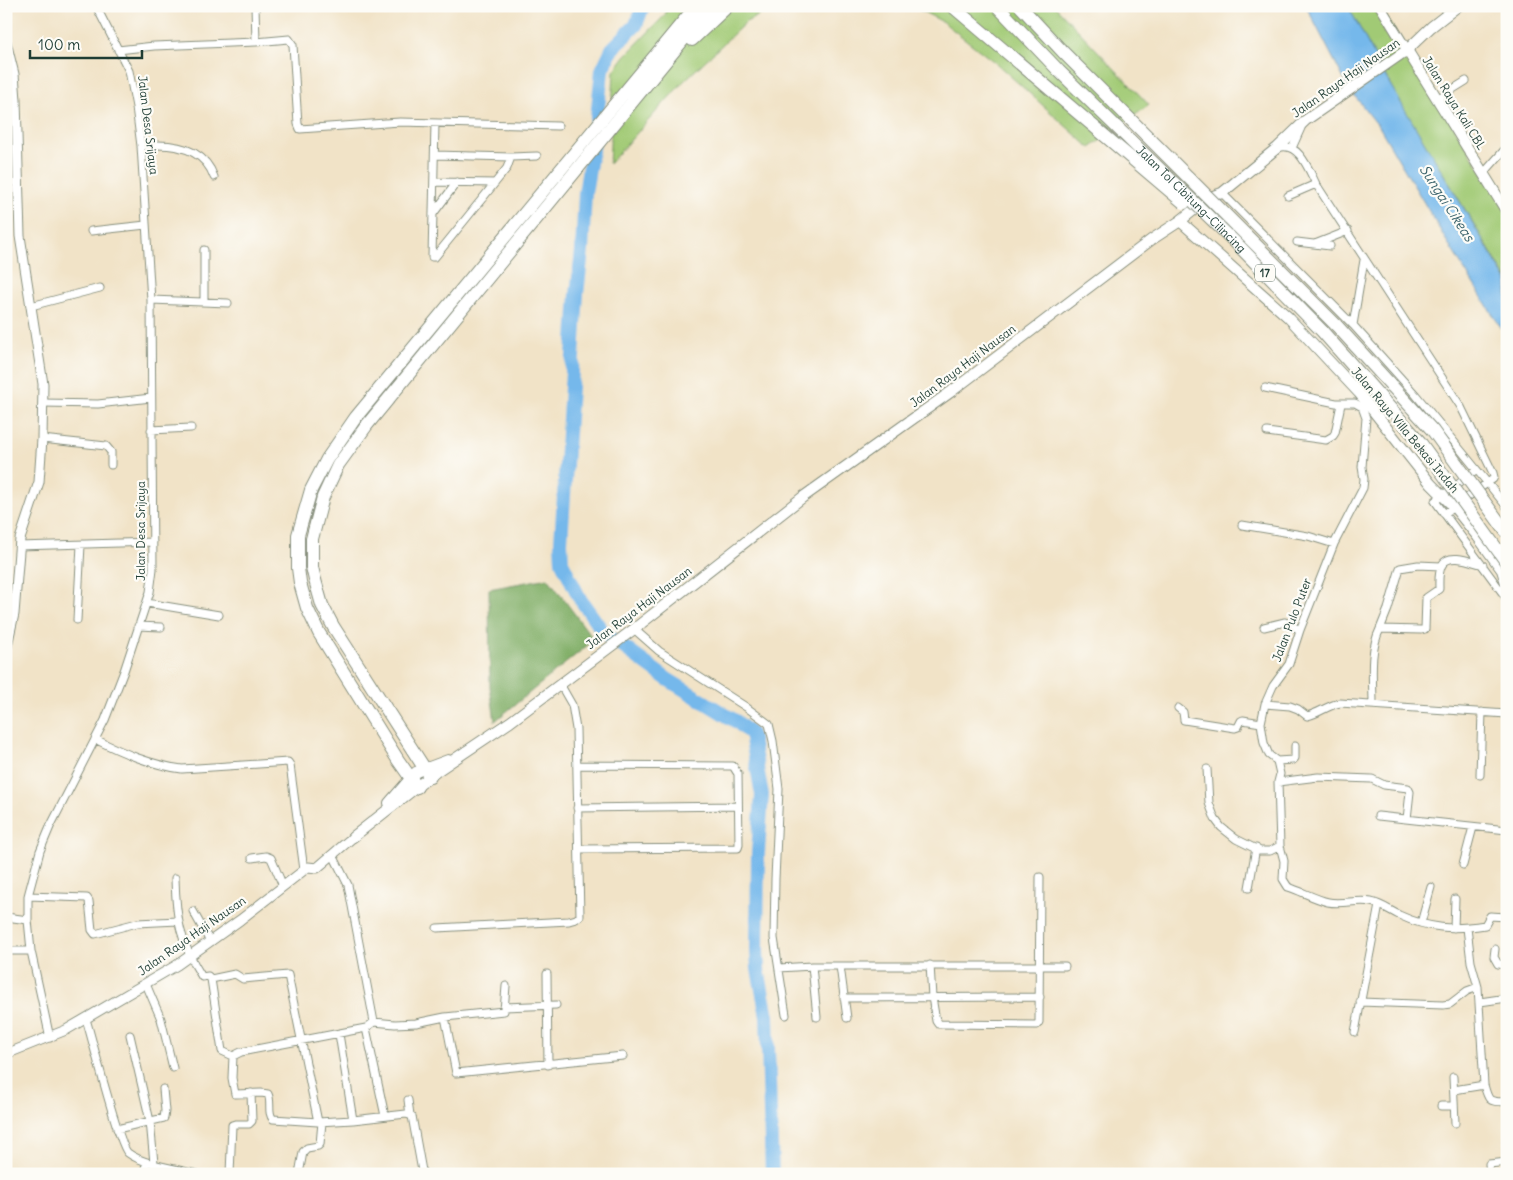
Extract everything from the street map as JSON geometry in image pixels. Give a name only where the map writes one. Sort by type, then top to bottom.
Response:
[{"type":"highway","points":[[672,35],[691,6]]},
{"type":"highway","points":[[414,781],[398,760],[357,695],[312,620],[302,595],[298,568],[298,535],[311,490],[337,443],[356,417],[696,6]]},
{"type":"highway","points":[[427,772],[327,615],[318,594],[312,567],[312,539],[323,497],[338,465],[366,425],[711,6]]},
{"type":"highway","points":[[640,94],[728,6]]},
{"type":"highway","points":[[952,6],[1160,184],[1239,246]]},
{"type":"highway","name":"Jalan Tol Cibitung–Cilincing","points":[[997,6],[1072,84],[1239,246],[1322,331],[1420,442],[1507,563]]},
{"type":"highway","name":"Jalan Tol Cibitung–Cilincing","points":[[1020,6],[1063,52],[1338,326],[1432,431],[1507,533]]},
{"type":"main road","name":"Jalan Raya Haji Nausan","points":[[353,837],[414,781],[510,722],[803,497],[952,390],[1151,240],[1180,221],[1207,198],[1222,193],[1277,148],[1306,120],[1404,53],[1431,27],[1458,6]]},
{"type":"main road","name":"Jalan Raya Kali CBL","points":[[1404,53],[1437,99],[1507,212]]},
{"type":"main road","name":"Jalan Raya Villa Bekasi Indah","points":[[1180,221],[1288,317],[1441,496],[1454,507],[1502,570],[1507,586]]},
{"type":"street","name":"Jalan Desa Srijaya","points":[[50,1038],[31,951],[28,896],[38,857],[50,827],[95,739],[124,671],[153,581],[151,300],[141,146],[129,71],[96,6]]},
{"type":"street","points":[[256,6],[256,42]]},
{"type":"street","name":"Jalan Raya Kali CBL","points":[[1380,6],[1404,53]]},
{"type":"street","points":[[118,50],[154,46],[256,42],[288,38],[291,41],[300,129],[400,122],[558,126]]},
{"type":"street","points":[[6,42],[15,86],[20,236],[41,365],[43,403],[39,482],[22,531],[19,546],[14,614],[6,650]]},
{"type":"street","points":[[1437,99],[1466,81]]},
{"type":"street","points":[[1292,148],[1306,120]]},
{"type":"street","points":[[435,123],[435,182],[431,255],[434,258],[507,168],[511,157]]},
{"type":"street","points":[[141,146],[162,144],[190,150],[209,165],[214,177]]},
{"type":"street","points":[[1277,148],[1281,146],[1292,148],[1298,152],[1305,162],[1316,184],[1348,231],[1364,260],[1461,407],[1493,473],[1494,477],[1488,483],[1444,514]]},
{"type":"street","points":[[1483,174],[1507,147]]},
{"type":"street","points":[[435,156],[537,156]]},
{"type":"street","points":[[435,182],[495,183]]},
{"type":"street","points":[[433,214],[457,182]]},
{"type":"street","points":[[1288,196],[1316,184]]},
{"type":"street","points":[[1222,193],[1353,325],[1416,395],[1507,507]]},
{"type":"street","points":[[92,230],[146,225]]},
{"type":"street","points":[[1315,244],[1348,231]]},
{"type":"street","points":[[1296,242],[1330,246]]},
{"type":"street","points":[[204,250],[204,302]]},
{"type":"street","points":[[1353,325],[1364,260]]},
{"type":"street","points":[[31,306],[100,288]]},
{"type":"street","points":[[151,300],[228,303]]},
{"type":"street","points":[[1265,388],[1341,404],[1357,398]]},
{"type":"street","points":[[43,403],[98,404],[152,398]]},
{"type":"street","name":"Jalan Pulo Puter","points":[[1357,398],[1366,418],[1362,466],[1363,488],[1334,544],[1300,630],[1289,664],[1273,686],[1265,704],[1262,723],[1266,750],[1277,761],[1280,774],[1278,782],[1280,846],[1284,861],[1283,878],[1288,887],[1327,902],[1361,901],[1379,904]]},
{"type":"street","points":[[1268,432],[1326,440],[1335,433],[1341,404]]},
{"type":"street","points":[[152,430],[191,428]]},
{"type":"street","points":[[42,439],[106,446],[111,452],[111,465]]},
{"type":"street","points":[[1477,470],[1435,501],[1507,599]]},
{"type":"street","points":[[1242,525],[1308,536],[1334,544]]},
{"type":"street","points":[[19,546],[153,542]]},
{"type":"street","points":[[77,620],[81,544]]},
{"type":"street","points":[[1380,629],[1425,629],[1426,598],[1439,589],[1441,566],[1446,560],[1452,558],[1483,565]]},
{"type":"street","points":[[1373,704],[1376,637],[1388,609],[1400,568],[1418,565],[1441,566]]},
{"type":"street","points":[[147,603],[218,615]]},
{"type":"street","points":[[1264,627],[1285,622],[1300,630]]},
{"type":"street","points":[[138,626],[161,627]]},
{"type":"street","points":[[631,630],[659,651],[769,724],[779,789],[774,938],[786,1015]]},
{"type":"street","points":[[437,928],[569,921],[578,918],[581,913],[574,713],[569,698],[560,684]]},
{"type":"street","points":[[1265,704],[1298,709],[1308,716],[1332,704],[1340,703],[1507,714]]},
{"type":"street","points":[[1178,708],[1184,712],[1184,720],[1235,728],[1243,720],[1262,723]]},
{"type":"street","points":[[1480,775],[1482,712]]},
{"type":"street","points":[[95,739],[121,752],[146,761],[182,769],[288,762],[290,765],[304,870]]},
{"type":"street","points":[[1277,761],[1293,760],[1295,758],[1295,746]]},
{"type":"street","points":[[577,765],[733,766],[738,774],[738,848],[579,849]]},
{"type":"street","points":[[1206,769],[1208,804],[1215,818],[1230,834],[1264,852],[1280,846]]},
{"type":"street","points":[[1278,782],[1318,777],[1372,779],[1384,785],[1408,788],[1410,792],[1407,819]]},
{"type":"street","points":[[578,808],[738,806]]},
{"type":"street","points":[[1378,816],[1507,830]]},
{"type":"street","points":[[1463,865],[1473,826]]},
{"type":"street","name":"Jalan Raya Haji Nausan","points":[[6,1054],[50,1038],[146,984],[212,941],[308,867],[316,868],[333,856],[353,837]]},
{"type":"street","points":[[1248,888],[1256,848]]},
{"type":"street","points":[[252,858],[266,856],[271,858],[283,886]]},
{"type":"street","points":[[333,856],[348,885],[374,1022]]},
{"type":"street","points":[[930,965],[936,1021],[940,1024],[1037,1026],[1039,1022],[1040,997],[1040,877]]},
{"type":"street","points":[[175,878],[178,921],[189,956],[202,977],[208,976],[211,979],[235,974],[244,979],[288,975],[320,1122],[320,1144],[307,1148],[303,1152],[299,1174]]},
{"type":"street","points":[[1421,923],[1431,887]]},
{"type":"street","points":[[28,896],[87,898],[90,901],[92,930],[95,934],[137,923],[178,921]]},
{"type":"street","points":[[1454,928],[1455,899]]},
{"type":"street","points":[[1355,1032],[1379,904],[1398,914],[1440,928],[1467,928],[1485,925],[1490,916],[1507,917]]},
{"type":"street","points":[[193,911],[208,938],[212,941]]},
{"type":"street","points":[[6,917],[28,920]]},
{"type":"street","points":[[1467,928],[1471,962],[1480,1002],[1484,1085],[1488,1099],[1491,1102],[1507,1102]]},
{"type":"street","points":[[1495,949],[1494,957],[1498,964],[1507,966]]},
{"type":"street","points":[[6,951],[31,951]]},
{"type":"street","points":[[779,968],[930,965],[1064,966]]},
{"type":"street","points":[[812,966],[817,1017]]},
{"type":"street","points":[[840,966],[847,1018]]},
{"type":"street","points":[[547,974],[548,1065]]},
{"type":"street","points":[[211,979],[221,1048],[223,1053],[233,1056],[241,1052],[366,1028],[374,1022],[416,1023],[504,1011],[506,986]]},
{"type":"street","points":[[146,984],[161,1020],[173,1068]]},
{"type":"street","points":[[1360,1002],[1443,1005],[1450,1004],[1466,991],[1478,987]]},
{"type":"street","points":[[844,998],[1040,997]]},
{"type":"street","points":[[1480,1002],[1507,998]]},
{"type":"street","points":[[504,1007],[556,1005]]},
{"type":"street","points":[[86,1018],[117,1129],[125,1150],[129,1154],[150,1162],[198,1174]]},
{"type":"street","points":[[445,1018],[456,1073],[623,1056]]},
{"type":"street","points":[[366,1028],[385,1116]]},
{"type":"street","points":[[130,1034],[150,1121],[150,1162],[143,1174]]},
{"type":"street","points":[[339,1034],[353,1120]]},
{"type":"street","points":[[233,1056],[232,1078],[235,1094],[268,1094],[270,1115],[273,1119],[320,1122],[410,1114]]},
{"type":"street","points":[[1453,1077],[1455,1124]]},
{"type":"street","points":[[1454,1090],[1484,1085]]},
{"type":"street","points":[[117,1129],[164,1117],[163,1089]]},
{"type":"street","points":[[230,1174],[232,1126],[235,1124],[249,1124],[252,1121],[251,1094]]},
{"type":"street","points":[[408,1100],[410,1114],[414,1118],[422,1171]]},
{"type":"street","points":[[1442,1106],[1454,1106]]},
{"type":"street","points":[[1490,1174],[1489,1164],[1507,1162]]},
{"type":"green space","points":[[668,6],[777,6],[746,22],[684,81],[609,164],[614,71],[625,56],[665,15]]},
{"type":"green space","points":[[912,6],[1055,6],[1149,105],[1090,148],[997,64],[943,22]]},
{"type":"green space","points":[[1348,6],[1379,6],[1507,212],[1507,279],[1396,95]]},
{"type":"green space","points":[[548,578],[594,640],[495,721],[490,687],[489,589]]},
{"type":"water","name":"Sungai Cikeas","points":[[1306,6],[1348,6],[1388,81],[1507,281],[1507,337],[1449,245],[1380,128],[1349,89]]},
{"type":"waterway","points":[[643,6],[636,25],[612,49],[602,70],[596,127],[585,193],[561,542],[562,562],[580,599],[604,633],[667,679],[737,722],[751,734],[762,795],[758,853],[757,951],[758,969],[767,1016],[772,1174]]}]
